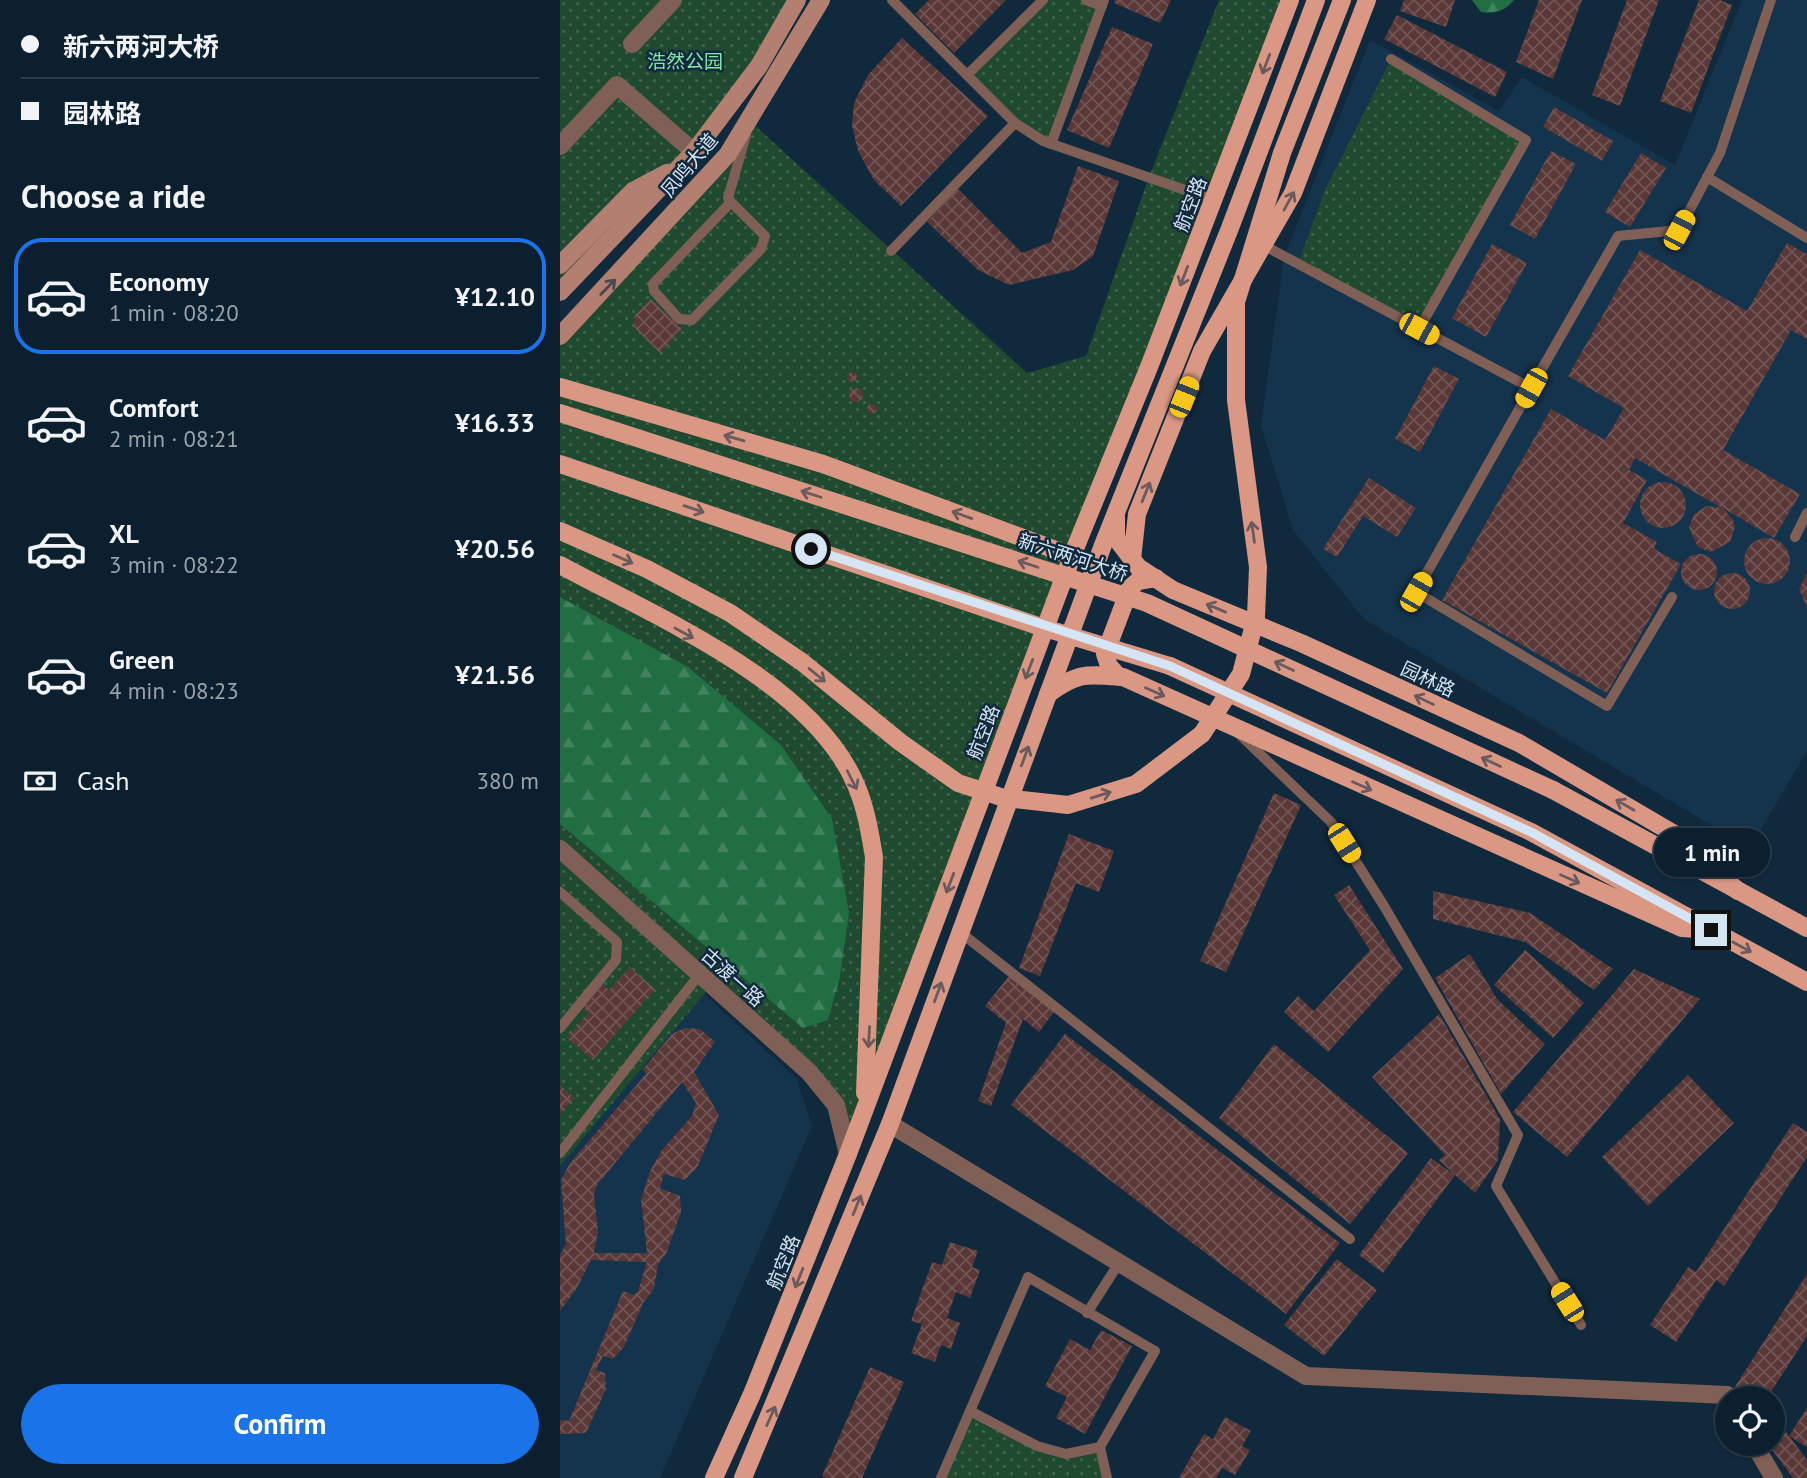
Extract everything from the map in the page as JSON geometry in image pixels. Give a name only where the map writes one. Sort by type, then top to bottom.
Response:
[{"type":"main road","name":"凤鸣大道","points":[[560,292],[694,152],[759,66],[797,0]]},
{"type":"main road","name":"凤鸣大道","points":[[560,336],[713,172],[750,121],[821,0]]},
{"type":"main road","name":"航空路","points":[[714,1478],[752,1394],[848,1154],[1072,556],[1214,200],[1290,0]]},
{"type":"main road","points":[[743,1478],[890,1124],[1116,511],[1230,228],[1316,0]]},
{"type":"main road","points":[[560,531],[647,569],[730,613],[802,662],[900,742],[958,783],[1004,798],[1068,805],[1136,784],[1202,734],[1241,674],[1256,617],[1258,567],[1236,400],[1236,302],[1282,153],[1342,0]]},
{"type":"main road","points":[[1132,559],[1137,514],[1202,351],[1293,193],[1367,0]]},
{"type":"main road","points":[[560,265],[633,191],[680,167]]},
{"type":"main road","points":[[560,387],[822,464],[1072,556]]},
{"type":"main road","name":"新六两河大桥","points":[[560,413],[1147,603],[1553,790]]},
{"type":"main road","points":[[560,464],[1038,626],[1170,666],[1531,832],[1807,982]]},
{"type":"main road","name":"园林路","points":[[1116,511],[1116,538],[1132,559],[1173,590],[1301,643],[1519,743],[1676,835],[1738,891]]},
{"type":"main road","points":[[560,565],[752,670],[806,714],[835,749],[855,783],[869,825],[874,857],[864,1110]]},
{"type":"main road","points":[[1119,677],[1109,666],[1105,654],[1130,588],[1138,581],[1156,578]]},
{"type":"main road","points":[[1048,695],[1070,678],[1091,673],[1119,677],[1682,928],[1711,930]]},
{"type":"main road","name":"园林路","points":[[1553,790],[1807,928]]},
{"type":"street","points":[[632,44],[673,0]]},
{"type":"street","points":[[560,146],[617,85],[694,152]]},
{"type":"street","name":"古渡一路","points":[[560,849],[809,1072],[836,1105],[848,1154]]},
{"type":"street","points":[[890,1124],[1306,1376],[1715,1394]]},
{"type":"street","points":[[1761,1456],[1774,1478]]},
{"type":"lane","points":[[892,0],[1015,123],[1051,144],[1214,200]]},
{"type":"lane","points":[[967,75],[1043,0]]},
{"type":"lane","points":[[1051,144],[1103,3],[1086,0]]},
{"type":"lane","points":[[1672,597],[1607,706],[1416,592],[1618,236],[1679,230],[1720,153],[1772,0]]},
{"type":"lane","points":[[1391,59],[1526,139],[1419,329]]},
{"type":"lane","points":[[731,202],[653,284],[654,291],[679,319],[692,320],[761,249],[765,236],[731,202],[727,198],[750,121]]},
{"type":"lane","points":[[891,251],[1015,123]]},
{"type":"lane","points":[[1707,177],[1807,238]]},
{"type":"lane","points":[[1263,245],[1531,388]]},
{"type":"lane","points":[[1795,537],[1807,513]]},
{"type":"lane","points":[[1230,726],[1331,822],[1518,1135],[1496,1186],[1581,1325]]},
{"type":"lane","points":[[560,892],[617,942],[616,960],[560,1028]]},
{"type":"lane","points":[[960,932],[1350,1239]]},
{"type":"lane","points":[[560,1153],[699,975]]},
{"type":"lane","points":[[1087,1313],[1119,1263]]},
{"type":"lane","points":[[941,1478],[1028,1277],[1155,1351],[1100,1447],[1107,1478]]},
{"type":"lane","points":[[970,1412],[1037,1446],[1066,1454],[1100,1447]]},
{"type":"shaded area","points":[[1742,0],[1807,0],[1807,751],[1750,848],[1364,619],[1293,530],[1261,426],[1284,257],[1370,40],[1499,111],[1522,77],[1675,165]]},
{"type":"shaded area","points":[[704,994],[797,1079],[812,1126],[660,1478],[560,1478],[560,1166]]},
{"type":"green space","name":"浩然公园","points":[[560,0],[793,0],[741,88],[560,296]]},
{"type":"green space","points":[[1043,0],[1086,0],[1102,6],[1051,144],[1043,141],[967,75]]},
{"type":"green space","points":[[1219,0],[1290,0],[848,1154],[836,1105],[711,986],[560,1166],[560,336],[750,121],[1027,373],[1086,356],[1149,177]]},
{"type":"green space","points":[[1472,0],[1514,0],[1503,9],[1491,13],[1481,12]]},
{"type":"green space","points":[[1391,59],[1526,140],[1419,329],[1298,264],[1324,192]]},
{"type":"green space","points":[[560,597],[688,667],[781,745],[832,819],[849,913],[840,976],[828,1020],[803,1028],[560,824]]},
{"type":"green space","points":[[970,1411],[1066,1454],[1100,1447],[1107,1478],[941,1478]]},
{"type":"building","points":[[929,0],[1006,0],[954,53],[915,14]]},
{"type":"building","points":[[1115,0],[1171,0],[1160,23],[1114,3]]},
{"type":"building","points":[[1404,0],[1455,0],[1446,27],[1400,11]]},
{"type":"building","points":[[1539,0],[1582,0],[1553,79],[1516,62]]},
{"type":"building","points":[[1627,0],[1659,0],[1620,106],[1592,95]]},
{"type":"building","points":[[1699,0],[1720,0],[1732,5],[1691,113],[1660,101]]},
{"type":"building","points":[[1397,15],[1507,72],[1495,97],[1384,39]]},
{"type":"building","points":[[1112,27],[1153,44],[1109,148],[1067,130]]},
{"type":"building","points":[[902,38],[988,116],[901,206],[874,180],[858,151],[852,125],[854,103],[868,75]]},
{"type":"building","points":[[1554,107],[1613,141],[1602,161],[1543,127]]},
{"type":"building","points":[[1551,151],[1576,164],[1535,239],[1510,225]]},
{"type":"building","points":[[1641,153],[1666,168],[1630,227],[1605,212]]},
{"type":"building","points":[[1078,166],[1119,181],[1093,256],[1073,270],[1009,285],[978,270],[927,222],[958,189],[1022,253],[1051,242]]},
{"type":"building","points":[[1787,243],[1807,254],[1807,339],[1791,330],[1723,450],[1800,494],[1774,538],[1723,508],[1735,527],[1730,542],[1711,552],[1698,547],[1689,528],[1694,514],[1707,506],[1722,508],[1635,458],[1629,470],[1647,480],[1623,523],[1657,542],[1654,549],[1681,564],[1607,693],[1442,600],[1551,409],[1605,440],[1624,408],[1568,376],[1640,250],[1747,311]]},
{"type":"building","points":[[1492,244],[1527,263],[1486,337],[1452,318]]},
{"type":"building","points":[[651,299],[682,329],[660,353],[633,326],[635,315]]},
{"type":"building","points":[[1434,366],[1459,379],[1420,452],[1395,439]]},
{"type":"building","points":[[852,372],[856,373],[856,381],[852,382],[848,381],[847,377],[848,373]]},
{"type":"building","points":[[853,388],[859,388],[863,395],[859,402],[853,402],[849,398],[849,392]]},
{"type":"building","points":[[872,404],[876,405],[876,413],[872,414],[868,413],[867,409],[868,405]]},
{"type":"building","points":[[1369,478],[1416,508],[1397,537],[1363,516],[1337,557],[1323,549]]},
{"type":"building","points":[[1663,482],[1679,489],[1686,505],[1679,521],[1663,528],[1647,521],[1640,505],[1647,489]]},
{"type":"building","points":[[1767,538],[1783,545],[1790,561],[1783,577],[1767,584],[1751,577],[1744,561],[1751,545]]},
{"type":"building","points":[[1699,554],[1712,559],[1717,572],[1712,585],[1699,590],[1686,585],[1681,572],[1686,559]]},
{"type":"building","points":[[1732,573],[1745,578],[1750,591],[1745,604],[1732,609],[1719,604],[1714,591],[1719,578]]},
{"type":"building","points":[[1807,573],[1807,607],[1799,589]]},
{"type":"building","points":[[1274,793],[1301,805],[1226,972],[1200,961]]},
{"type":"building","points":[[1069,834],[1114,851],[1099,892],[1076,883],[1040,976],[1019,968]]},
{"type":"building","points":[[1349,885],[1403,969],[1328,1052],[1284,1012],[1298,996],[1314,1011],[1370,950],[1334,895]]},
{"type":"building","points":[[1433,891],[1530,913],[1613,969],[1594,990],[1525,942],[1433,919]]},
{"type":"building","points":[[1525,950],[1584,1003],[1553,1038],[1494,985]]},
{"type":"building","points":[[1470,954],[1497,999],[1545,1044],[1501,1094],[1435,978]]},
{"type":"building","points":[[630,967],[655,989],[593,1060],[567,1038],[589,1013],[581,1006],[601,983],[609,990]]},
{"type":"building","points":[[1634,969],[1700,999],[1567,1157],[1513,1112]]},
{"type":"building","points":[[1009,976],[1054,1012],[1039,1032],[1023,1019],[991,1106],[978,1101],[1006,1023],[985,1006]]},
{"type":"building","points":[[1439,1014],[1500,1119],[1498,1160],[1475,1193],[1439,1160],[1445,1155],[1372,1077]]},
{"type":"building","points":[[684,1028],[700,1029],[715,1042],[694,1072],[719,1115],[697,1168],[685,1180],[664,1174],[660,1188],[680,1196],[681,1212],[666,1254],[658,1264],[654,1289],[643,1303],[624,1347],[613,1359],[603,1356],[596,1370],[605,1373],[606,1389],[586,1433],[560,1434],[560,1420],[569,1421],[623,1291],[634,1295],[638,1291],[647,1262],[591,1260],[577,1288],[560,1311],[560,1255],[566,1244],[561,1180],[570,1163],[646,1074],[643,1069],[672,1034]],"holes":[[[682,1082],[696,1103],[692,1116],[662,1150],[650,1171],[641,1200],[647,1253],[594,1253],[598,1231],[594,1195],[597,1185]]]},
{"type":"building","points":[[1065,1034],[1340,1243],[1286,1314],[1011,1105]]},
{"type":"building","points":[[1274,1044],[1408,1153],[1350,1224],[1219,1118]]},
{"type":"building","points":[[1688,1075],[1734,1123],[1648,1206],[1602,1157]]},
{"type":"building","points":[[560,1085],[574,1098],[560,1114]]},
{"type":"building","points":[[1793,1123],[1807,1132],[1807,1157],[1724,1286],[1716,1280],[1676,1342],[1650,1325],[1688,1267],[1696,1272]]},
{"type":"building","points":[[1431,1158],[1455,1175],[1383,1273],[1359,1255]]},
{"type":"building","points":[[950,1242],[978,1251],[972,1267],[980,1270],[970,1298],[956,1292],[947,1318],[960,1323],[951,1349],[941,1345],[935,1362],[911,1353],[922,1324],[911,1321],[932,1262],[942,1265]]},
{"type":"building","points":[[1337,1259],[1377,1290],[1324,1356],[1284,1325]]},
{"type":"building","points":[[1807,1274],[1807,1336],[1775,1386],[1736,1386]]},
{"type":"building","points":[[1101,1330],[1132,1346],[1085,1434],[1056,1418],[1067,1397],[1045,1386],[1070,1339],[1090,1350]]},
{"type":"building","points":[[870,1367],[904,1382],[862,1478],[826,1478],[822,1476]]},
{"type":"building","points":[[1807,1408],[1807,1447],[1789,1436]]},
{"type":"building","points":[[1225,1417],[1251,1431],[1242,1446],[1250,1450],[1235,1475],[1222,1468],[1216,1478],[1179,1478],[1204,1434],[1213,1439]]},
{"type":"building","points":[[1785,1433],[1807,1460],[1807,1478],[1793,1478],[1777,1456],[1785,1456]]},
{"type":"route","points":[[811,549],[1038,626],[1170,666],[1531,832],[1711,930]]}]
